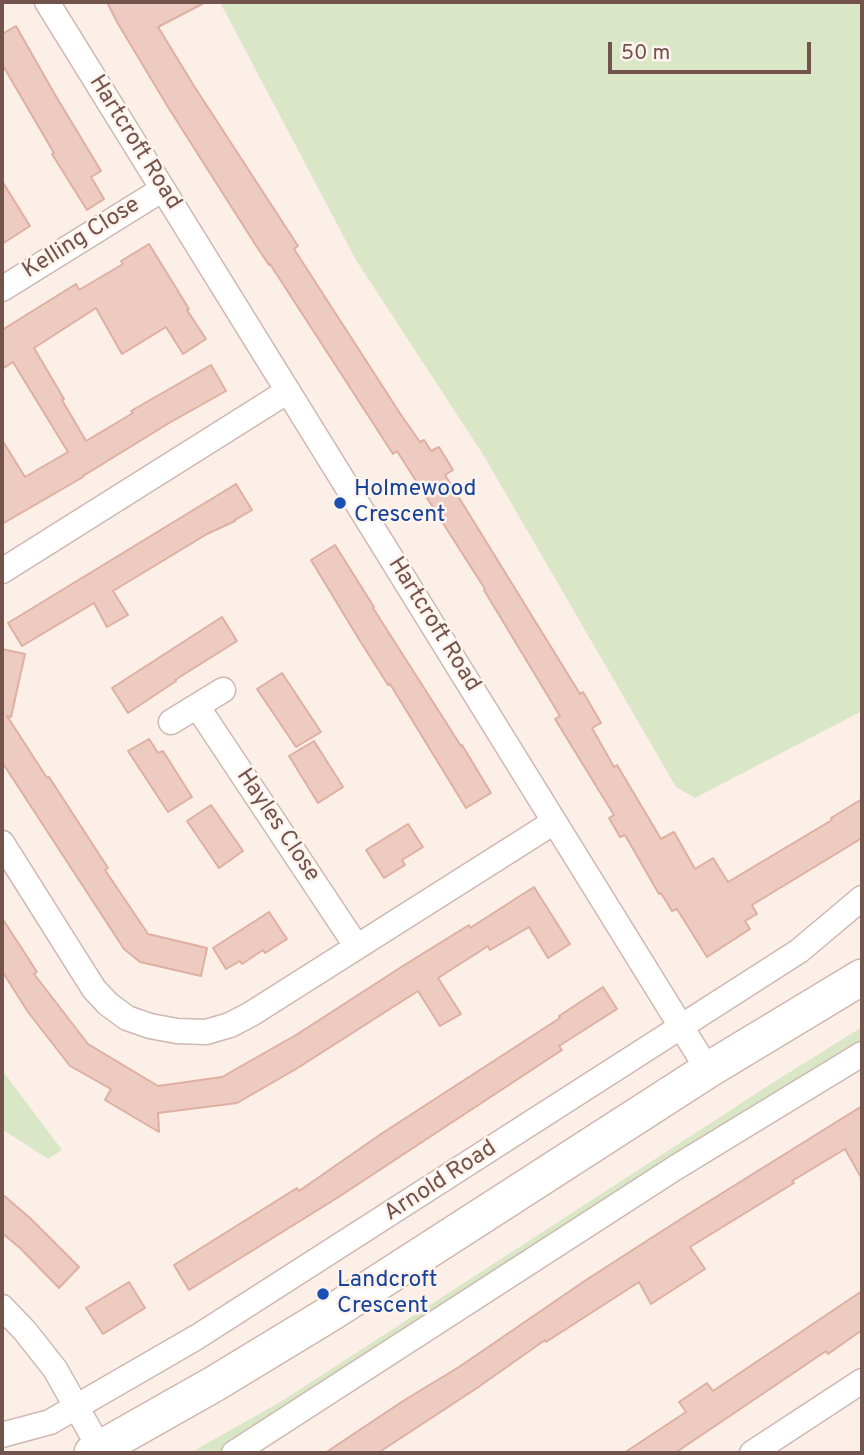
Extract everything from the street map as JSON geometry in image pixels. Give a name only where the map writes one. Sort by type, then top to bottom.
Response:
[{"type":"main road","points":[[96,1451],[331,1313],[708,1070],[862,977]]},
{"type":"street","name":"Hartcroft Road","points":[[47,2],[708,1070]]},
{"type":"street","name":"Kelling Close","points":[[2,289],[163,189]]},
{"type":"street","points":[[2,571],[288,391]]},
{"type":"street","points":[[171,722],[223,690]]},
{"type":"street","name":"Hayles Close","points":[[197,706],[357,947]]},
{"type":"street","points":[[2,844],[94,989],[108,1004],[127,1018],[150,1026],[206,1032],[230,1025],[251,1014],[554,821]]},
{"type":"street","name":"Arnold Road","points":[[2,1435],[50,1422],[209,1330],[799,951],[862,898]]},
{"type":"street","points":[[234,1453],[675,1168],[862,1054]]},
{"type":"street","points":[[2,1307],[55,1369],[76,1406],[96,1451]]},
{"type":"street","points":[[752,1453],[862,1381]]},
{"type":"green space","points":[[220,2],[862,2],[862,711],[695,798],[676,787],[484,456],[356,260]]},
{"type":"green space","points":[[862,1027],[862,1044],[225,1453],[190,1453],[282,1401]]},
{"type":"green space","points":[[2,1070],[62,1150],[48,1159],[2,1129]]},
{"type":"building","points":[[107,2],[206,2],[158,27],[298,246],[294,249],[401,415],[420,442],[424,440],[431,451],[439,447],[453,470],[445,475],[580,694],[583,692],[601,723],[592,728],[661,839],[674,832],[695,869],[713,858],[728,882],[862,799],[862,838],[752,905],[757,914],[745,921],[750,929],[707,957],[677,909],[672,911],[661,893],[659,894],[625,835],[620,837],[609,818],[614,815],[555,719],[560,716],[485,589],[397,451],[393,454],[255,244],[168,107]]},
{"type":"building","points":[[16,26],[101,171],[91,177],[104,199],[87,210],[2,64],[2,34]]},
{"type":"building","points":[[2,181],[30,226],[2,244]]},
{"type":"building","points":[[149,244],[206,339],[183,354],[166,327],[122,354],[96,308],[34,348],[86,441],[133,413],[131,411],[211,365],[226,391],[2,524],[2,440],[25,477],[68,452],[13,362],[2,369],[2,330],[76,284],[79,290],[123,264],[121,261]]},
{"type":"building","points":[[236,484],[252,510],[113,591],[128,615],[107,627],[94,603],[22,646],[8,623]]},
{"type":"building","points":[[335,545],[491,793],[466,808],[311,560]]},
{"type":"building","points":[[222,617],[237,641],[128,713],[112,688]]},
{"type":"building","points":[[2,649],[25,654],[11,717],[7,716],[108,868],[105,870],[148,934],[207,948],[201,976],[140,962],[124,949],[2,762]]},
{"type":"building","points":[[282,673],[321,732],[296,747],[257,689]]},
{"type":"building","points":[[149,739],[158,753],[163,751],[192,797],[168,812],[128,751]]},
{"type":"building","points":[[314,741],[343,787],[318,803],[289,756]]},
{"type":"building","points":[[211,805],[243,851],[219,868],[187,821]]},
{"type":"building","points":[[408,824],[423,847],[402,860],[405,865],[384,878],[366,850]]},
{"type":"building","points":[[534,887],[570,944],[548,958],[529,927],[490,950],[488,946],[438,978],[461,1014],[440,1026],[418,991],[296,1069],[237,1103],[158,1113],[159,1132],[105,1100],[111,1089],[70,1066],[28,1012],[2,971],[2,918],[37,972],[34,974],[88,1044],[158,1086],[222,1077],[296,1035],[406,964],[469,925],[470,928]]},
{"type":"building","points":[[269,912],[287,939],[265,953],[263,950],[242,964],[240,961],[226,969],[213,948]]},
{"type":"building","points":[[603,987],[617,1009],[559,1046],[562,1050],[337,1198],[189,1290],[174,1265],[297,1188],[299,1191]]},
{"type":"building","points":[[862,1106],[862,1179],[845,1149],[690,1247],[705,1269],[651,1304],[639,1282],[546,1342],[545,1340],[378,1453],[325,1453],[459,1367],[586,1280]]},
{"type":"building","points":[[2,1194],[79,1267],[59,1288],[2,1233]]},
{"type":"building","points":[[129,1282],[145,1308],[103,1334],[86,1308]]},
{"type":"building","points":[[862,1291],[862,1330],[828,1354],[826,1351],[675,1453],[624,1453],[686,1412],[679,1402],[707,1383],[713,1391]]},
{"type":"place","name":"Holmewood Crescent","points":[[340,503]]},
{"type":"place","name":"Landcroft Crescent","points":[[323,1294]]}]
